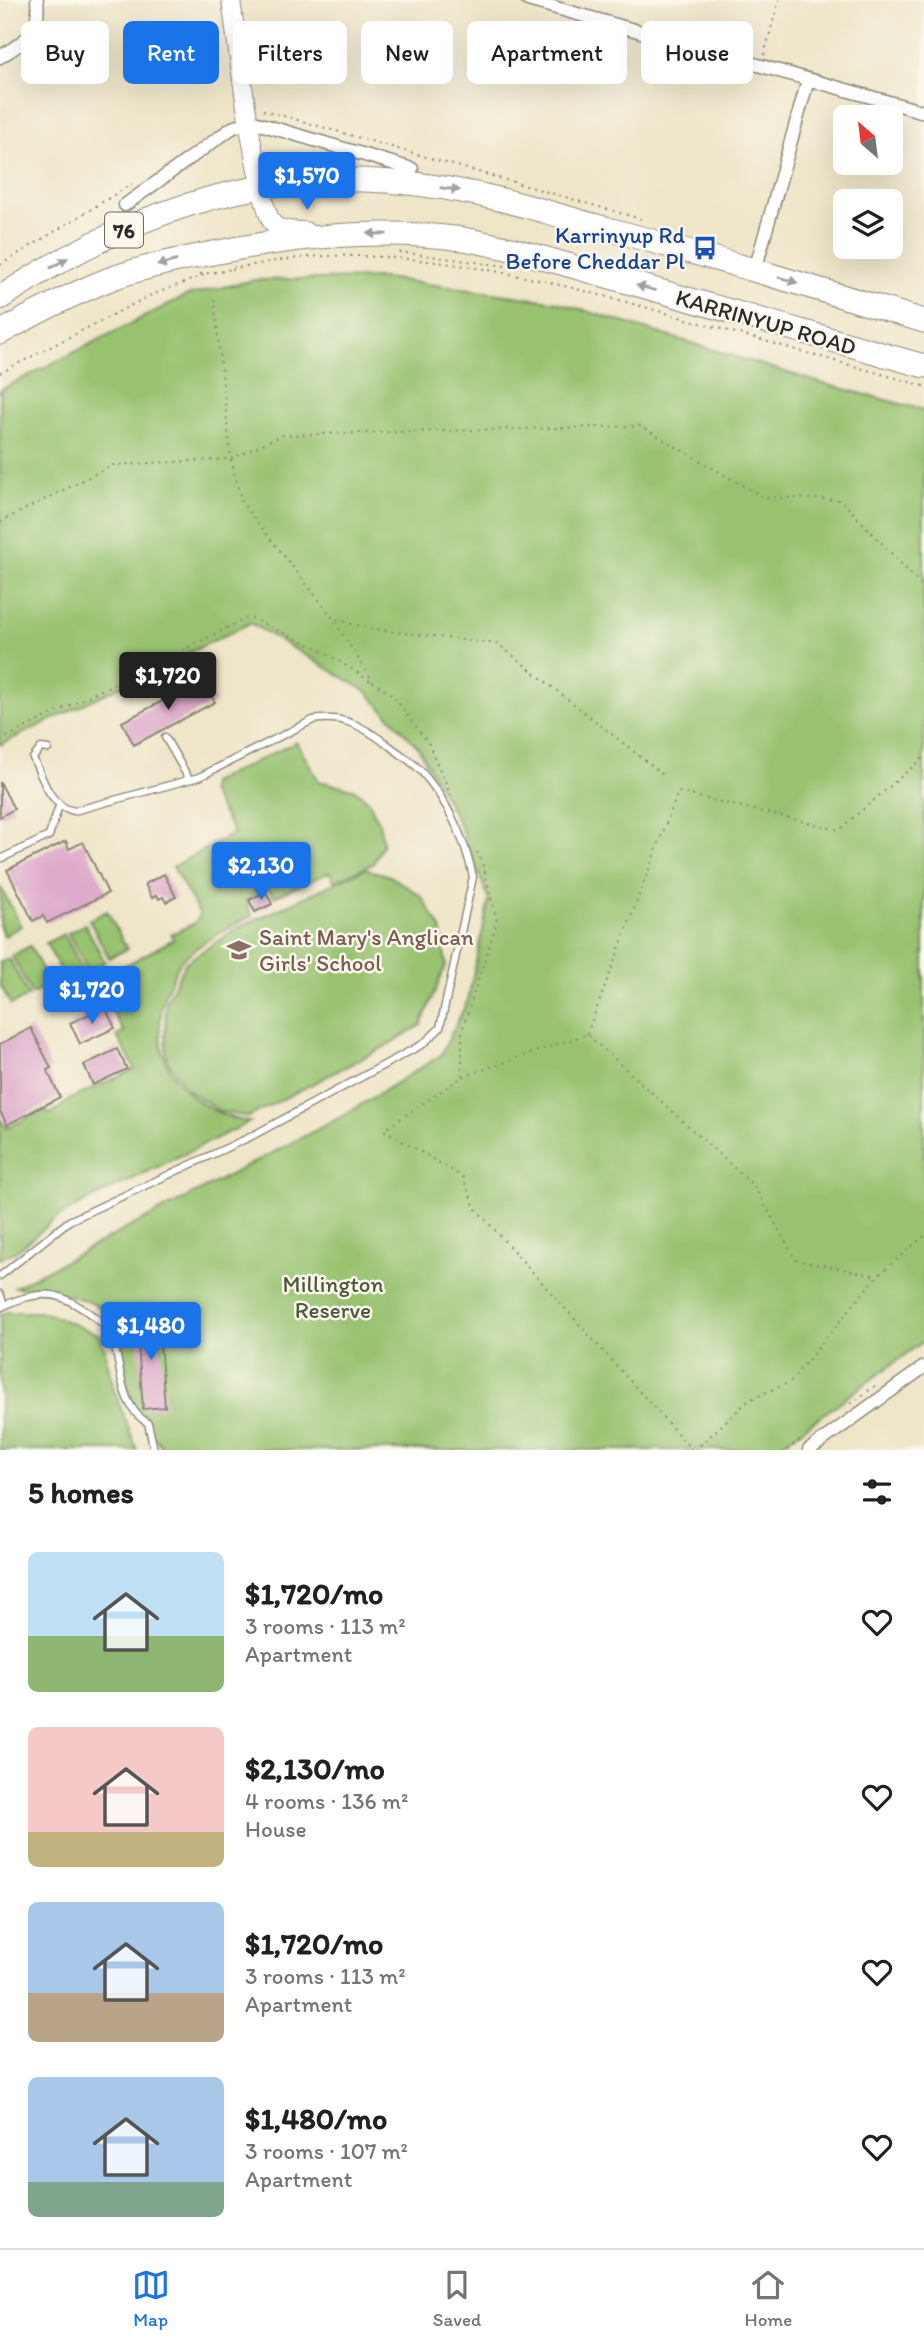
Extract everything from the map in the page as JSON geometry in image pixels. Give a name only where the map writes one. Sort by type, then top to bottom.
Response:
[{"type":"highway","name":"KARRINYUP ROAD","points":[[0,298],[88,246],[179,208],[260,187],[354,181],[467,192],[642,238],[924,321]]},
{"type":"highway","name":"KARRINYUP ROAD","points":[[0,333],[49,306],[112,279],[159,265],[233,248],[327,235],[417,235],[463,239],[515,250],[616,289],[924,366]]},
{"type":"street","points":[[0,57],[32,34],[38,20],[37,0]]},
{"type":"street","points":[[231,0],[260,187],[269,218],[276,227],[284,230],[327,235]]},
{"type":"street","points":[[528,0],[924,112]]},
{"type":"street","points":[[755,270],[808,80]]},
{"type":"street","points":[[249,116],[412,169]]},
{"type":"street","points":[[125,205],[249,116]]},
{"type":"street","points":[[233,248],[255,238],[269,218]]},
{"type":"street","points":[[809,1450],[924,1367]]},
{"type":"lane","points":[[0,1276],[69,1220],[250,1137],[423,1044],[440,1028],[473,877],[457,827],[440,796],[420,769],[378,737],[350,721],[330,717],[313,720],[199,777],[74,811],[63,809],[54,802],[33,758],[41,748],[48,749]]},
{"type":"lane","points":[[165,737],[189,779]]},
{"type":"lane","points":[[0,859],[49,836],[59,806]]},
{"type":"lane","points":[[0,1294],[2,1307],[27,1297],[53,1295],[91,1313],[112,1334],[118,1372],[137,1417],[148,1423],[154,1450]]},
{"type":"path","points":[[761,66],[779,0]]},
{"type":"path","points":[[249,116],[265,110],[647,221],[642,238]]},
{"type":"path","points":[[0,265],[136,181]]},
{"type":"path","points":[[400,252],[504,266]]},
{"type":"path","points":[[0,373],[149,296],[205,275],[277,260],[375,256],[471,267],[554,282],[616,289],[924,386]]},
{"type":"path","points":[[225,271],[248,262],[274,257]]},
{"type":"path","points":[[194,273],[205,275]]},
{"type":"path","points":[[214,299],[230,459],[242,503],[334,619],[373,682]]},
{"type":"path","points":[[0,522],[113,465],[230,459],[282,435],[640,426],[763,497],[841,500],[924,588]]},
{"type":"path","points":[[0,740],[249,617],[321,650],[393,696],[428,743],[455,804]]},
{"type":"path","points":[[334,619],[371,629],[498,644],[666,777]]},
{"type":"path","points":[[587,1034],[678,792],[839,830],[924,757]]},
{"type":"path","points":[[462,1077],[462,1030],[497,922],[483,865],[477,853]]},
{"type":"path","points":[[587,1034],[462,1077],[384,1130],[463,1177],[475,1208],[694,1450],[749,1400],[790,1382],[877,1276],[924,1236]]},
{"type":"path","points":[[587,1034],[754,1186],[796,1261],[877,1276]]},
{"type":"path","points":[[843,1410],[881,1382]]},
{"type":"green space","name":"Millington Reserve","points":[[384,278],[557,302],[821,383],[924,410],[924,1341],[774,1450],[164,1450],[143,1422],[135,1406],[115,1321],[106,1312],[83,1299],[15,1287],[341,1117],[441,1055],[468,1000],[489,900],[460,826],[418,747],[366,691],[250,623],[0,745],[0,390],[185,296],[254,280]]},
{"type":"green space","points":[[296,742],[319,781],[353,789],[368,800],[379,823],[383,844],[373,864],[334,881],[330,872],[274,897],[268,889],[246,901],[252,916],[207,941],[182,961],[166,992],[161,1010],[162,1046],[175,1078],[186,1091],[215,1111],[250,1122],[81,1204],[55,1219],[17,1251],[0,1259],[0,1118],[6,1128],[43,1110],[51,1114],[72,1098],[135,1069],[117,1036],[124,1032],[95,982],[174,939],[171,934],[195,923],[200,915],[173,867],[234,833],[210,791],[211,783]]},
{"type":"green space","points":[[365,869],[390,876],[421,896],[441,928],[446,965],[421,1025],[248,1117],[219,1111],[188,1090],[167,1061],[165,1034],[166,1002],[186,962],[240,927]]},
{"type":"green space","points":[[1,888],[21,926],[4,936],[0,928]]},
{"type":"green space","points":[[107,911],[127,949],[109,958],[89,920]]},
{"type":"green space","points":[[85,924],[105,962],[88,971],[68,933]]},
{"type":"green space","points":[[64,934],[84,972],[66,981],[46,943]]},
{"type":"green space","points":[[30,946],[50,985],[32,994],[12,956]]},
{"type":"green space","points":[[9,958],[29,996],[11,1005],[0,984],[0,962]]},
{"type":"green space","points":[[7,1312],[43,1312],[101,1335],[114,1390],[137,1450],[0,1450],[0,1315]]},
{"type":"building","points":[[203,680],[215,702],[134,745],[122,722]]},
{"type":"building","points":[[0,782],[14,809],[0,817]]},
{"type":"building","points":[[66,841],[69,849],[83,842],[108,893],[47,923],[43,916],[33,921],[7,870]]},
{"type":"building","points":[[164,874],[176,897],[166,902],[163,897],[159,899],[157,895],[152,898],[145,884]]},
{"type":"building","points":[[266,892],[272,904],[255,912],[249,900]]},
{"type":"building","points":[[105,1007],[115,1028],[80,1044],[70,1023]]},
{"type":"building","points":[[31,1028],[51,1068],[47,1070],[60,1097],[7,1125],[0,1111],[0,1044]]},
{"type":"building","points":[[117,1049],[127,1069],[93,1085],[84,1065]]},
{"type":"building","points":[[158,1316],[165,1407],[143,1409],[136,1318]]},
{"type":"place","name":"Karrinyup Rd Before Cheddar Pl","points":[[705,248]]},
{"type":"place","name":"Saint Mary's Anglican Girls' School","points":[[239,950]]}]
